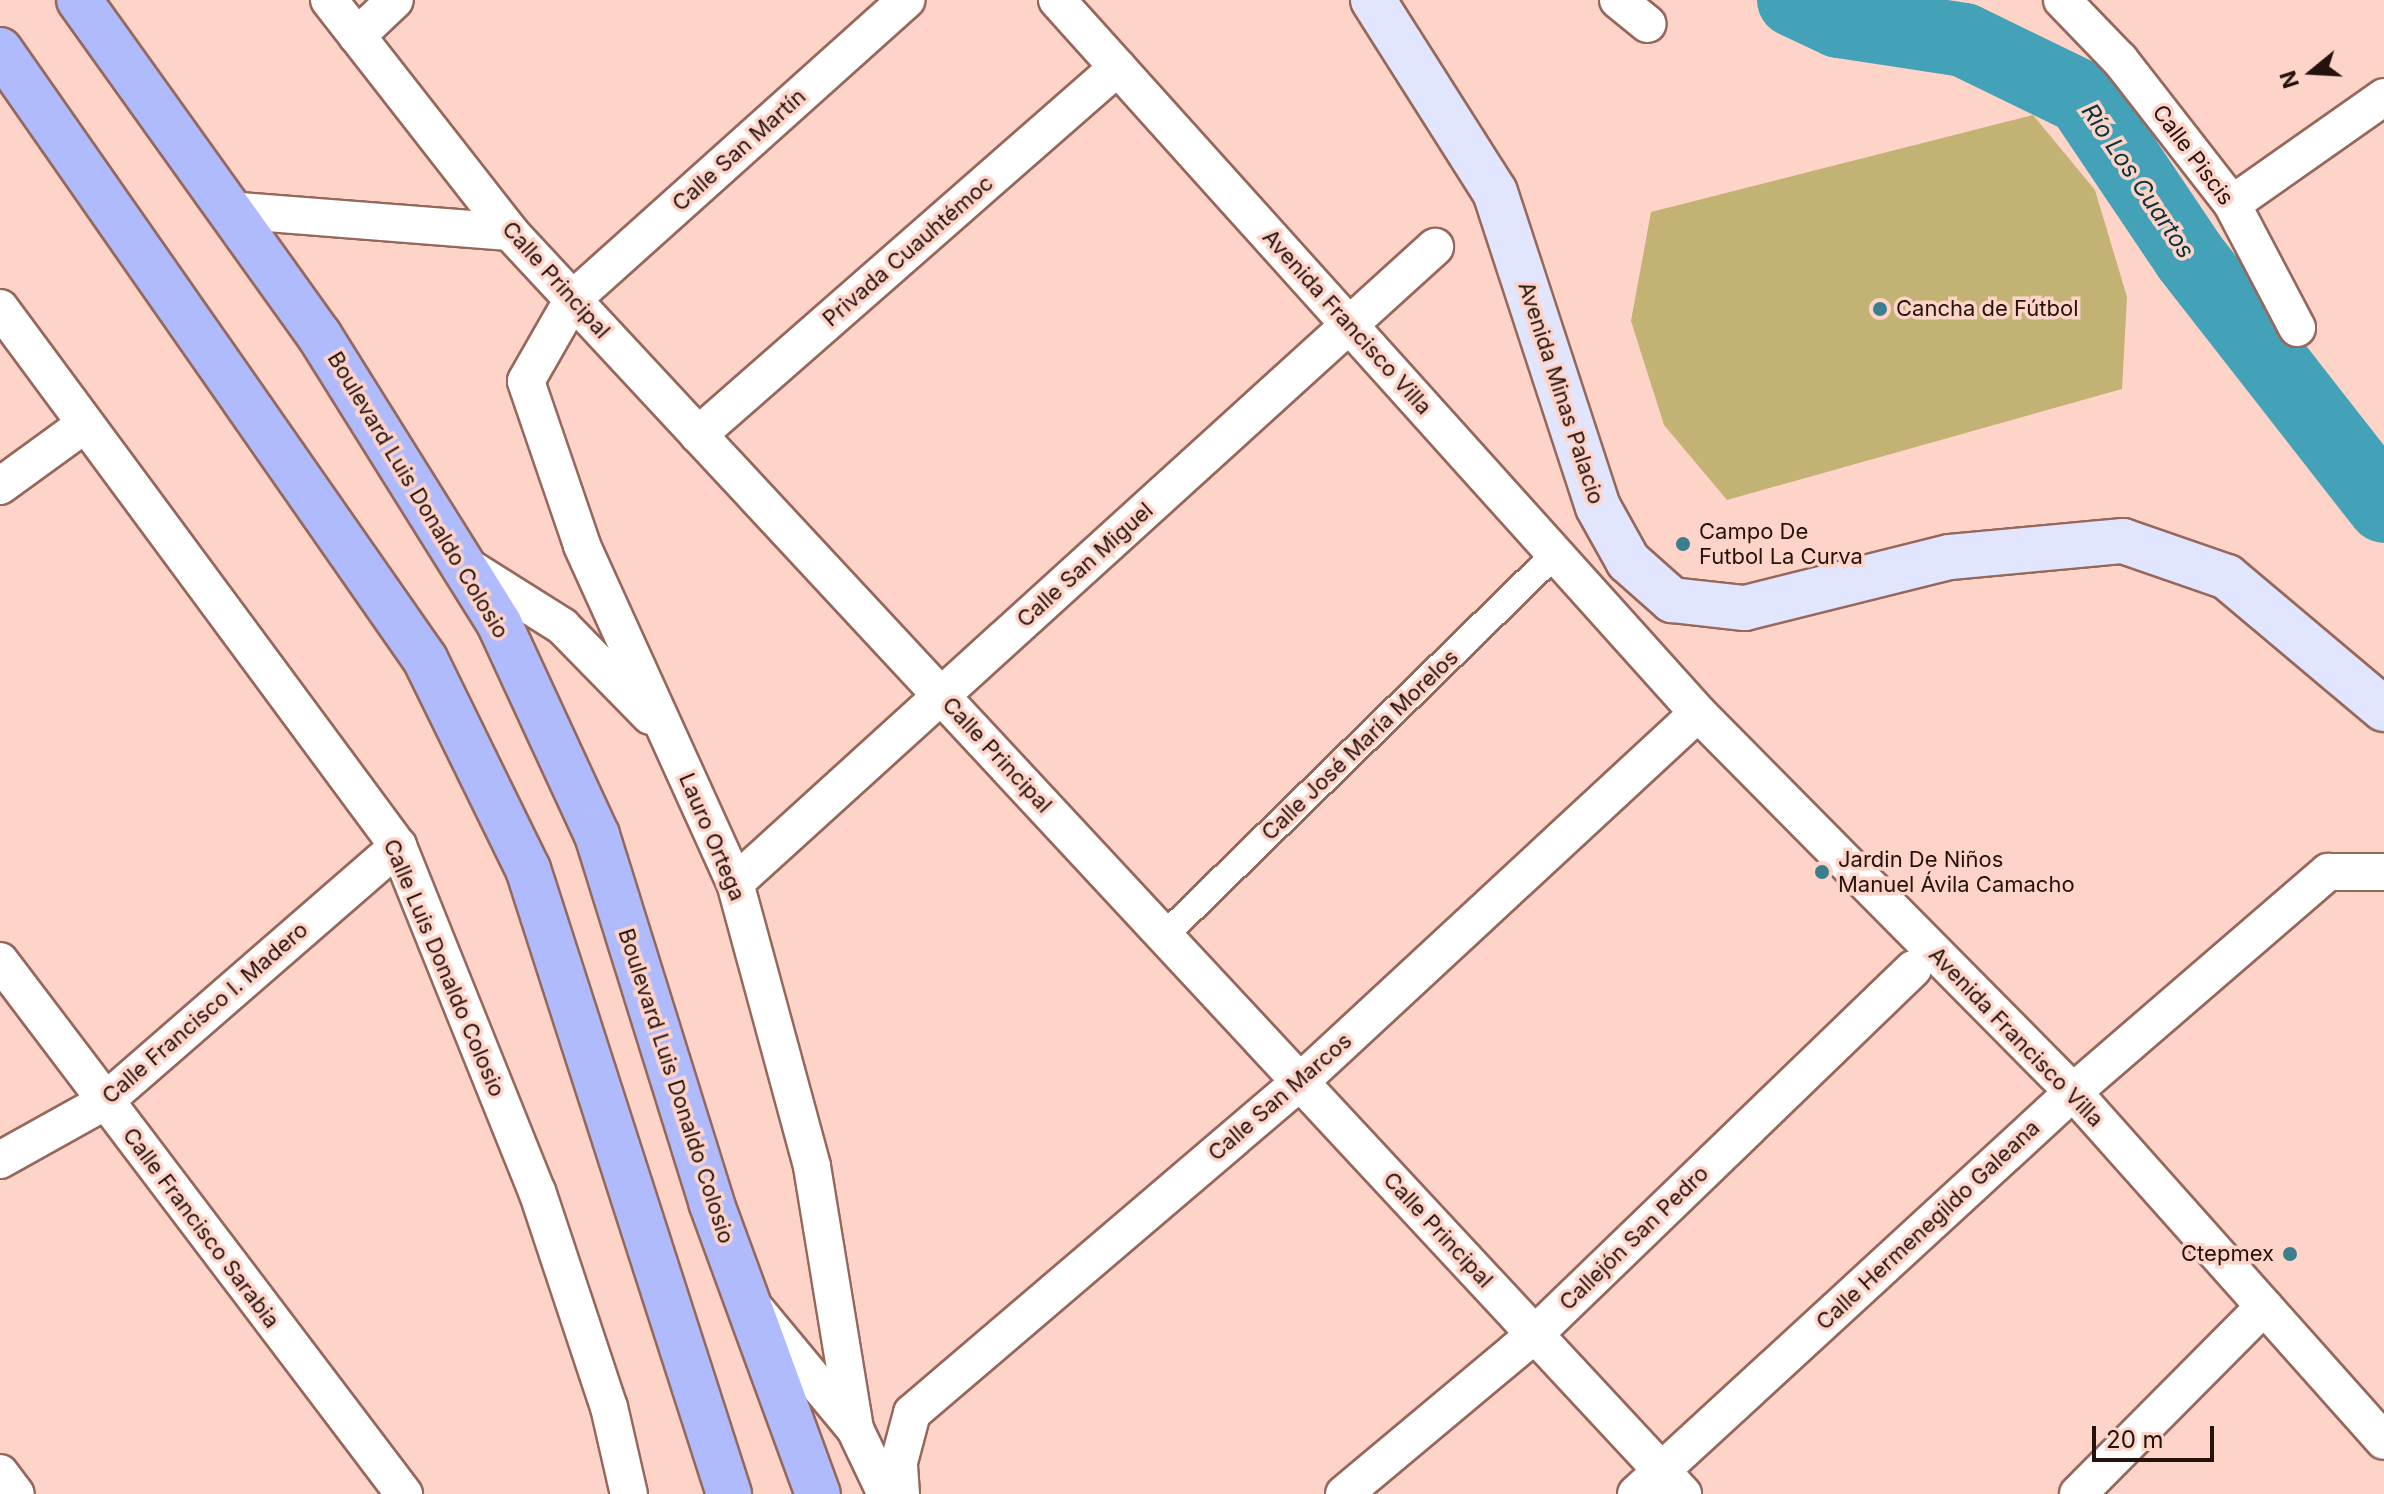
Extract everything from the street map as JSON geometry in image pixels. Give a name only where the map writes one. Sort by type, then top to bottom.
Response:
[{"type":"highway","name":"Boulevard Luis Donaldo Colosio","points":[[79,0],[319,335],[499,623],[597,835],[746,1297],[818,1494]]},
{"type":"highway","points":[[0,50],[425,659],[528,869],[729,1494]]},
{"type":"main road","name":"Avenida Minas Palacio","points":[[1373,0],[1495,192],[1598,507],[1628,561],[1672,600]]},
{"type":"main road","points":[[1672,600],[1745,608],[1950,557],[2123,541],[2227,577],[2384,709]]},
{"type":"street","name":"Calle Principal","points":[[329,0],[510,232],[1534,1335],[1660,1486]]},
{"type":"street","points":[[357,36],[395,0]]},
{"type":"street","name":"Calle San Martín","points":[[573,299],[906,0]]},
{"type":"street","name":"Avenida Francisco Villa","points":[[1057,0],[1698,713],[2073,1092],[2384,1441]]},
{"type":"street","points":[[1618,0],[1648,24]]},
{"type":"street","name":"Calle Piscis","points":[[2062,0],[2120,60],[2232,204],[2297,328]]},
{"type":"street","name":"Privada Cuauhtémoc","points":[[698,435],[1118,67]]},
{"type":"street","points":[[2232,204],[2384,97]]},
{"type":"street","points":[[229,210],[510,232]]},
{"type":"street","name":"Calle San Miguel","points":[[735,883],[1435,247]]},
{"type":"street","name":"Lauro Ortega","points":[[573,299],[526,381],[582,545],[735,883],[812,1166],[855,1429],[886,1494]]},
{"type":"street","name":"Calle Luis Donaldo Colosio","points":[[0,308],[398,846],[537,1191],[609,1407],[629,1494]]},
{"type":"street","points":[[0,486],[84,425]]},
{"type":"street","name":"Calle José María Morelos","points":[[1164,936],[1556,553]]},
{"type":"street","points":[[462,563],[562,626],[668,735]]},
{"type":"street","points":[[1636,644],[1672,600]]},
{"type":"street","name":"Calle San Marcos","points":[[901,1494],[899,1462],[912,1413],[1301,1081],[1698,713]]},
{"type":"street","name":"Calle Francisco I. Madero","points":[[0,1160],[104,1102],[398,846]]},
{"type":"street","name":"Calle Hermenegildo Galeana","points":[[1660,1486],[2073,1092],[2328,872],[2384,872]]},
{"type":"street","name":"Calle Francisco Sarabia","points":[[0,961],[404,1494]]},
{"type":"street","name":"Callejón San Pedro","points":[[1344,1494],[1534,1335],[1913,969]]},
{"type":"street","points":[[746,1297],[855,1429]]},
{"type":"street","points":[[2078,1494],[2264,1307]]},
{"type":"street","points":[[0,1473],[16,1494]]},
{"type":"shaded area","name":"Cancha de Fútbol","points":[[2033,115],[2095,190],[2127,297],[2122,389],[1727,500],[1664,425],[1631,321],[1651,212]]},
{"type":"waterway","name":"Río Los Cuartos","points":[[1794,0],[1839,21],[1964,40],[2083,98],[2189,256],[2384,506]]},
{"type":"place","name":"Cancha de Fútbol","points":[[1880,309]]},
{"type":"place","name":"Campo De Futbol La Curva","points":[[1683,544]]},
{"type":"place","name":"Jardin De Niños Manuel Ávila Camacho","points":[[1822,872]]},
{"type":"place","name":"Ctepmex","points":[[2290,1254]]}]
